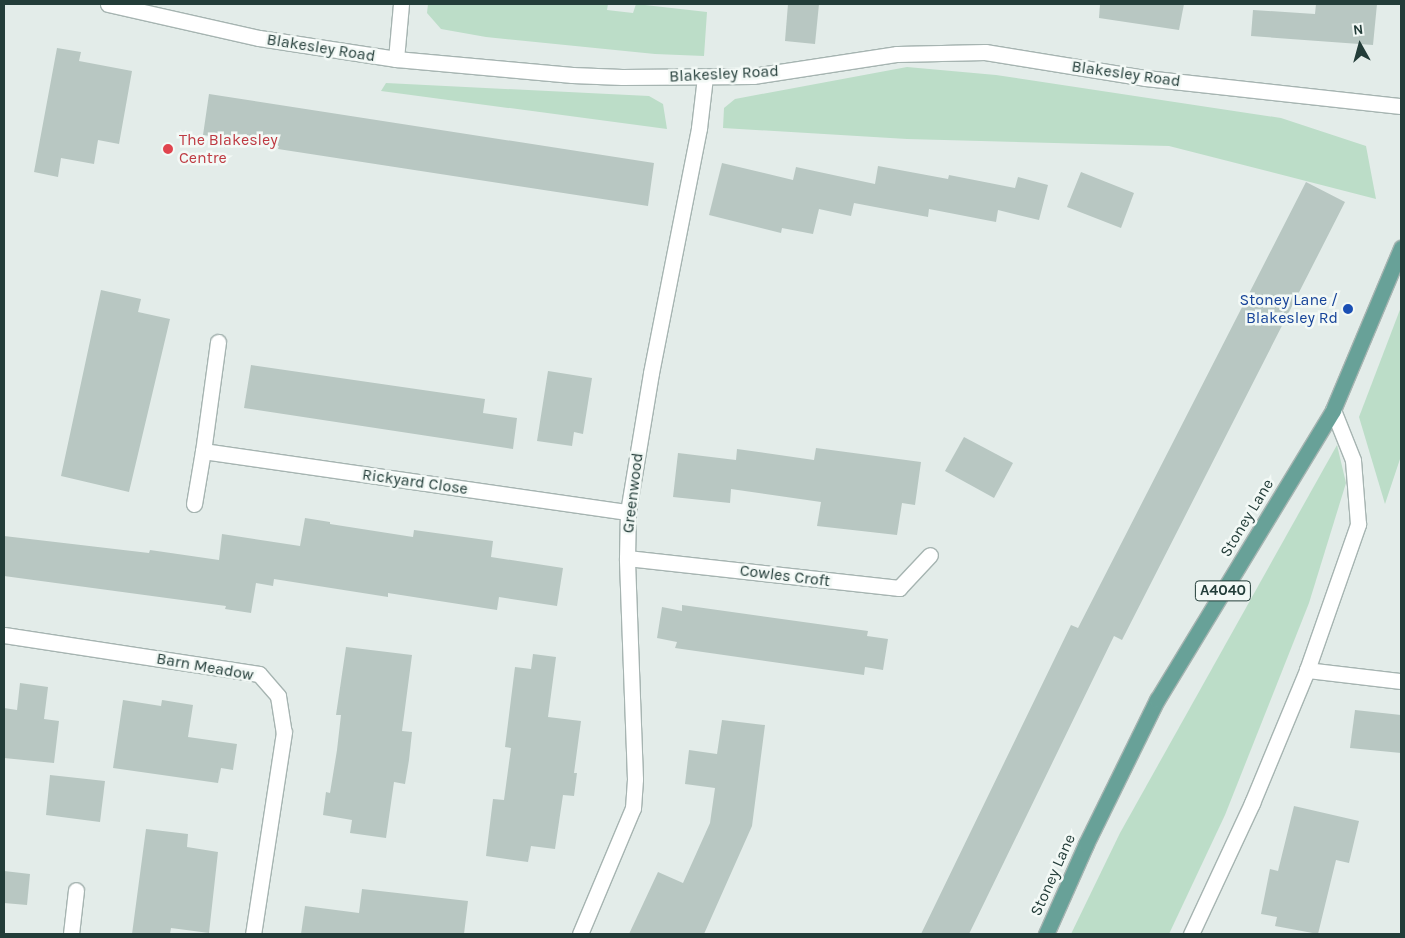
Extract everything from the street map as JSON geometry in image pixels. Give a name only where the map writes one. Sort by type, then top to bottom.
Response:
[{"type":"main road","name":"Stoney Lane","points":[[1046,934],[1086,844],[1157,700],[1333,410],[1401,248]]},
{"type":"street","name":"Blakesley Road","points":[[108,4],[259,38],[396,59],[572,75],[753,76],[897,54],[985,52],[1146,78],[1401,106]]},
{"type":"street","points":[[396,59],[402,4]]},
{"type":"street","name":"Greenwood","points":[[580,934],[633,808],[635,779],[627,558],[628,512],[651,373],[699,128],[706,77]]},
{"type":"street","points":[[194,504],[218,342]]},
{"type":"street","points":[[1191,934],[1252,802],[1306,670],[1358,524],[1353,460],[1333,410]]},
{"type":"street","name":"Rickyard Close","points":[[203,451],[628,512]]},
{"type":"street","name":"Cowles Croft","points":[[627,558],[899,588],[930,555]]},
{"type":"street","name":"Barn Meadow","points":[[4,635],[259,674],[278,696],[284,732],[253,934]]},
{"type":"street","points":[[1306,670],[1401,681]]},
{"type":"street","points":[[71,934],[76,890]]},
{"type":"green space","points":[[428,4],[608,4],[607,10],[633,13],[636,4],[707,12],[704,56],[655,54],[486,37],[441,29],[427,13]]},
{"type":"green space","points":[[907,67],[996,75],[1281,118],[1366,146],[1376,199],[1169,146],[907,139],[723,128],[724,108],[735,99]]},
{"type":"green space","points":[[386,83],[649,96],[663,104],[667,129],[381,91]]},
{"type":"green space","points":[[1401,307],[1401,456],[1385,504],[1359,417]]},
{"type":"green space","points":[[1337,445],[1346,483],[1309,603],[1225,815],[1169,934],[1071,934],[1120,833]]},
{"type":"building","points":[[788,4],[819,4],[815,44],[785,41]]},
{"type":"building","points":[[1100,4],[1184,4],[1179,30],[1099,18]]},
{"type":"building","points":[[1316,4],[1377,4],[1373,45],[1251,36],[1253,10],[1315,14]]},
{"type":"building","points":[[57,48],[81,52],[79,61],[132,71],[119,144],[98,140],[94,164],[61,158],[58,177],[34,172]]},
{"type":"building","points":[[209,94],[654,163],[648,206],[278,149],[279,146],[203,135]]},
{"type":"building","points":[[722,163],[793,180],[796,167],[875,184],[878,166],[948,179],[949,175],[1015,188],[1018,177],[1048,185],[1039,220],[998,210],[996,222],[929,209],[928,217],[854,203],[851,216],[819,209],[813,234],[782,228],[781,233],[709,215]]},
{"type":"building","points":[[1081,172],[1134,193],[1121,228],[1067,207]]},
{"type":"building","points":[[1306,182],[1345,202],[1122,640],[1114,636],[969,934],[921,934],[1071,625],[1078,628]]},
{"type":"building","points":[[101,290],[141,299],[138,312],[170,319],[129,492],[61,476]]},
{"type":"building","points":[[251,365],[485,399],[483,413],[517,418],[513,449],[244,408]]},
{"type":"building","points":[[548,371],[592,378],[583,434],[574,432],[572,446],[537,441]]},
{"type":"building","points":[[964,437],[1013,463],[994,498],[945,471]]},
{"type":"building","points":[[816,448],[921,462],[915,505],[902,503],[897,535],[817,526],[821,502],[731,489],[730,503],[673,497],[678,453],[736,460],[737,449],[814,460]]},
{"type":"building","points":[[305,518],[330,522],[330,524],[413,537],[414,530],[493,541],[491,557],[563,568],[557,606],[499,597],[497,610],[388,593],[388,597],[274,579],[273,586],[256,583],[251,613],[225,609],[226,606],[4,576],[4,536],[149,553],[150,550],[219,560],[222,534],[300,546]]},
{"type":"building","points":[[682,605],[868,631],[867,636],[888,639],[883,670],[865,667],[864,675],[675,648],[677,642],[657,638],[662,607],[682,611]]},
{"type":"building","points":[[346,647],[412,655],[402,731],[412,732],[409,760],[405,784],[394,782],[386,838],[350,833],[352,820],[323,815],[326,792],[330,793],[337,750],[341,715],[336,715]]},
{"type":"building","points":[[533,654],[556,657],[548,717],[581,721],[574,773],[577,773],[574,796],[563,795],[555,849],[531,846],[528,862],[486,856],[493,799],[504,800],[511,748],[505,747],[515,667],[531,669]]},
{"type":"building","points":[[20,683],[48,687],[44,719],[59,721],[54,763],[4,758],[4,708],[17,710]]},
{"type":"building","points":[[123,700],[161,706],[162,700],[193,705],[188,737],[237,744],[233,770],[221,768],[218,783],[113,768]]},
{"type":"building","points":[[1355,710],[1401,715],[1401,753],[1350,748]]},
{"type":"building","points":[[722,720],[765,725],[752,826],[704,934],[629,934],[658,872],[683,883],[710,823],[715,788],[685,784],[689,750],[717,754]]},
{"type":"building","points":[[50,775],[105,781],[100,822],[46,815]]},
{"type":"building","points":[[1294,806],[1359,821],[1349,863],[1336,860],[1318,934],[1275,926],[1277,917],[1261,914],[1270,869],[1278,871]]},
{"type":"building","points":[[146,829],[188,834],[187,847],[218,852],[209,933],[171,928],[170,934],[132,934]]},
{"type":"building","points":[[4,871],[30,874],[27,905],[4,903]]},
{"type":"building","points":[[362,889],[468,901],[464,934],[301,934],[305,906],[359,913]]},
{"type":"place","name":"The Blakesley Centre","points":[[168,149]]},
{"type":"place","name":"Stoney Lane / Blakesley Rd","points":[[1348,309]]}]
